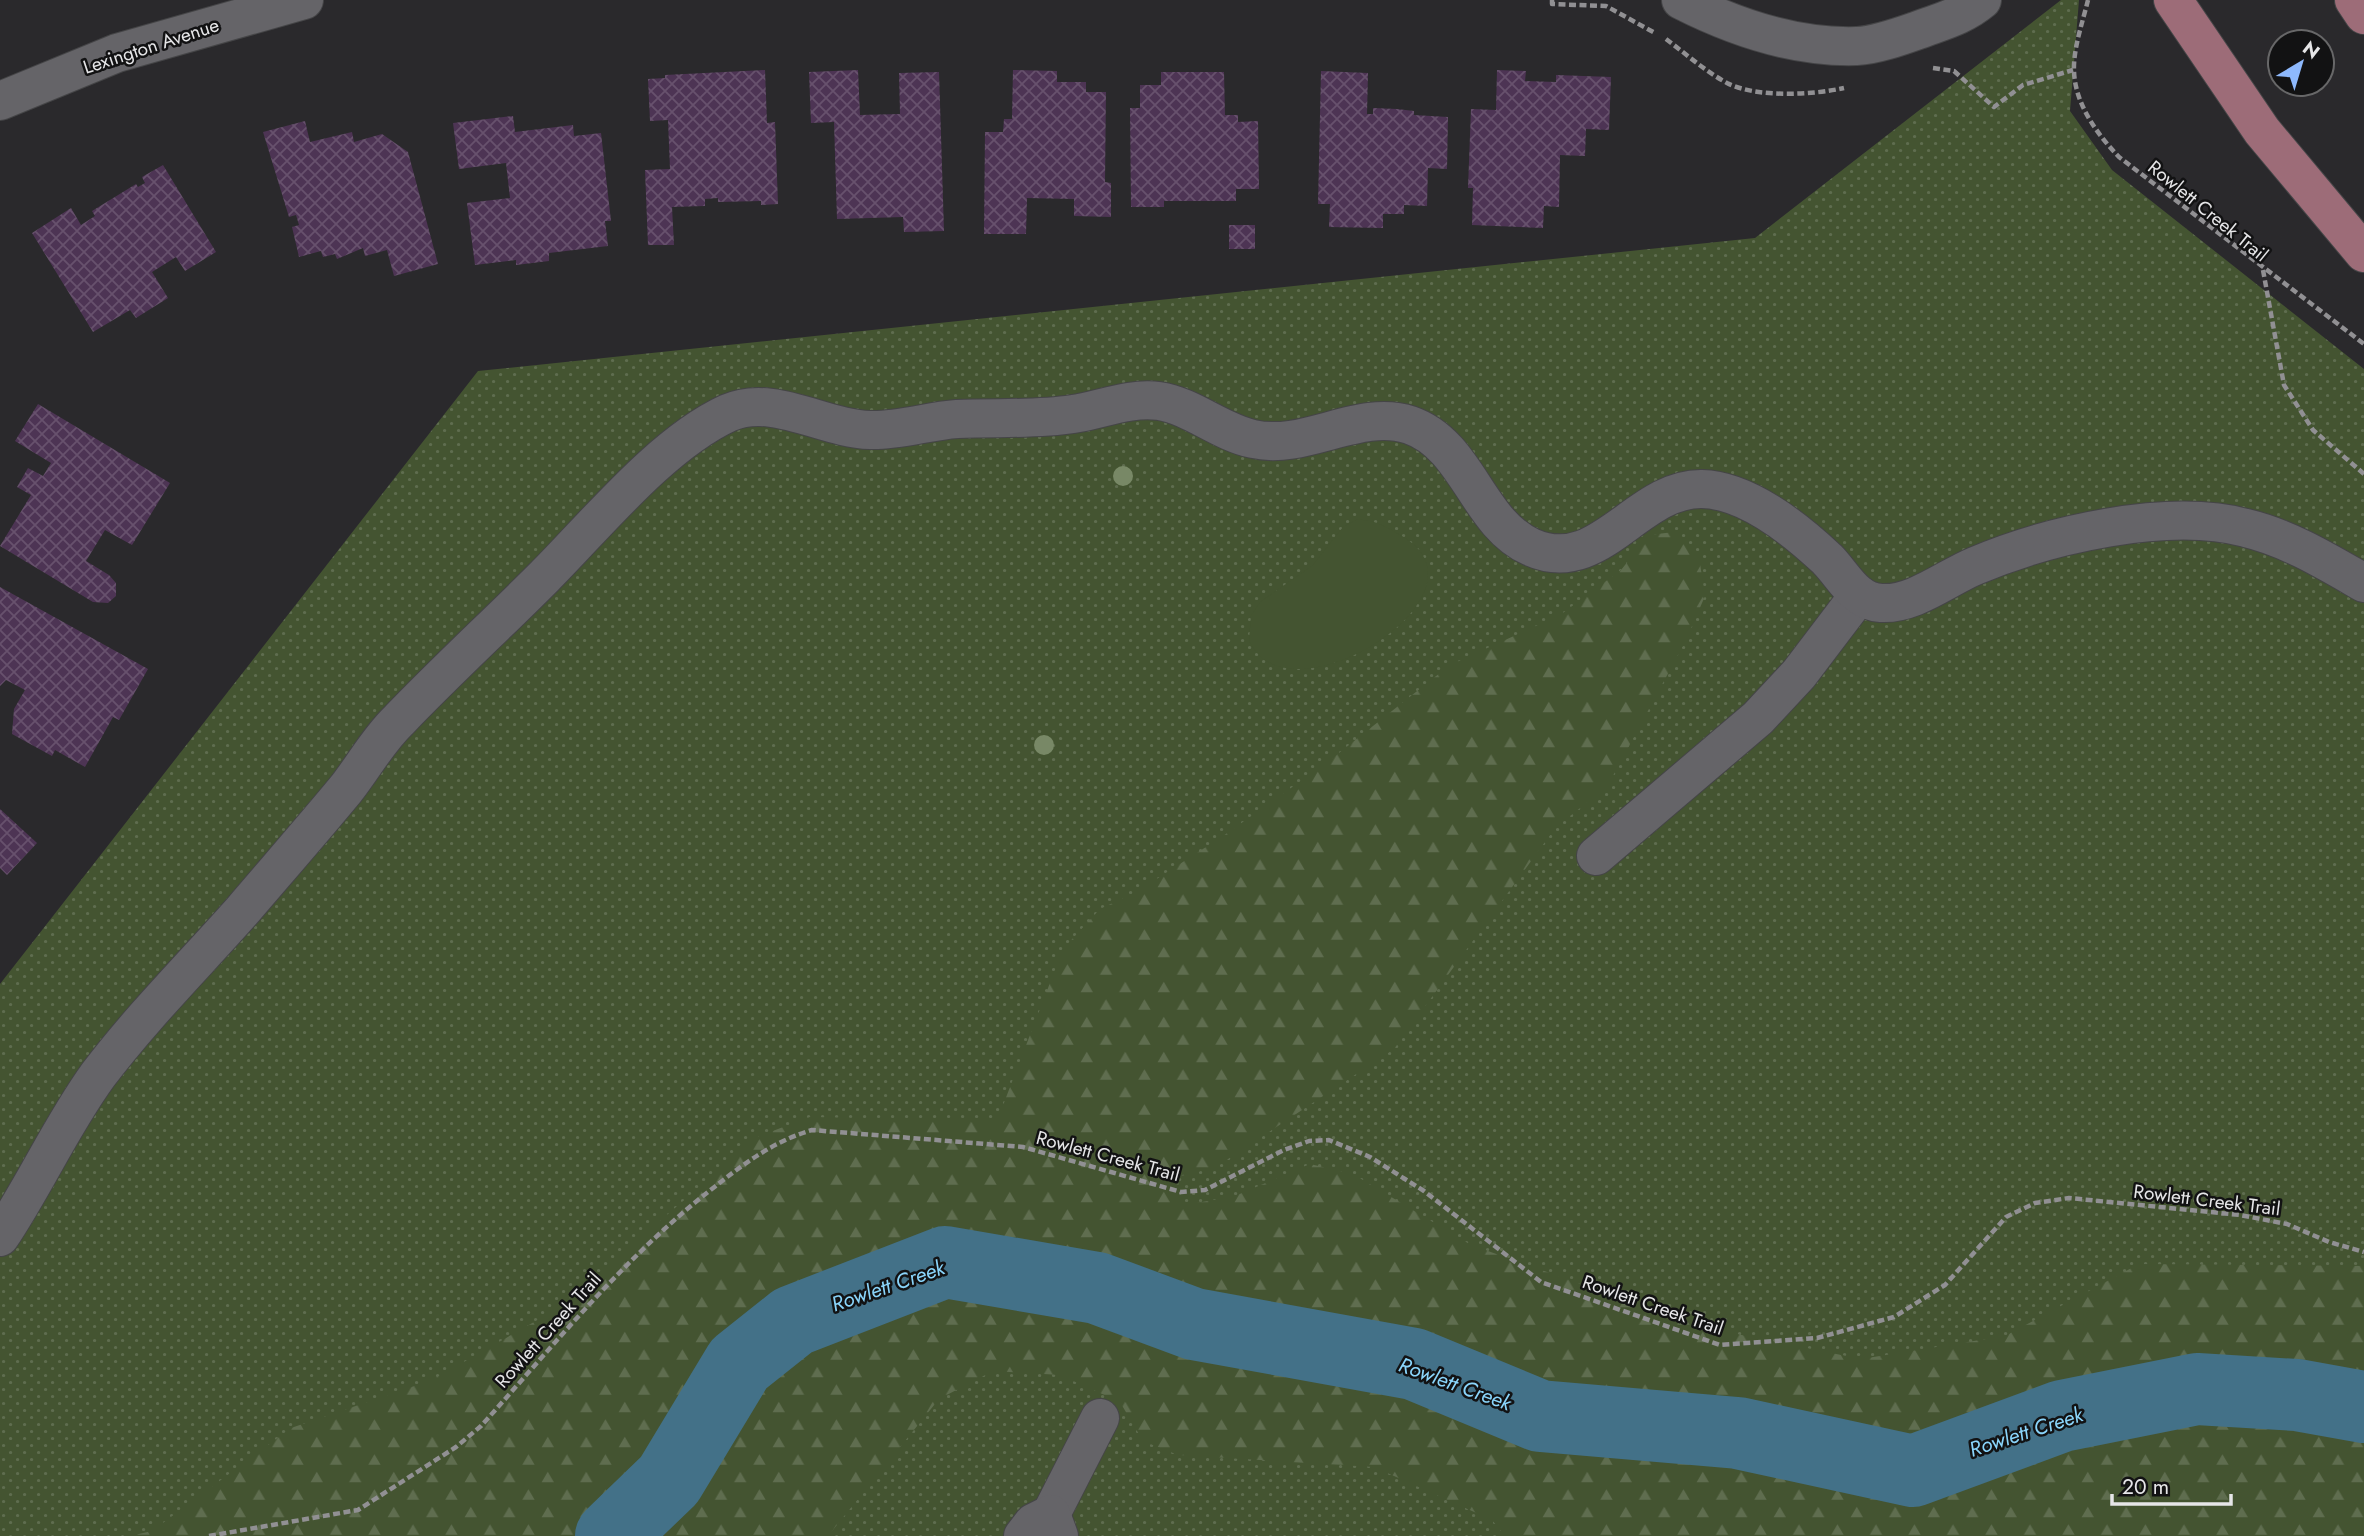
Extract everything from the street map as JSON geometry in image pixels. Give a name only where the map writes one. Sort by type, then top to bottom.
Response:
[{"type":"main road","points":[[2173,0],[2262,131],[2364,253]]},
{"type":"main road","points":[[2354,0],[2364,15]]},
{"type":"street","name":"Lexington Avenue","points":[[0,101],[117,53],[304,0]]},
{"type":"street","points":[[1681,0],[1719,19],[1785,39],[1858,46],[1913,32],[1966,13],[1982,0]]},
{"type":"street","points":[[0,1237],[99,1075],[338,798],[397,721],[544,577],[623,495],[693,436],[732,411],[763,407],[845,428],[870,430],[953,419],[1073,414],[1119,403],[1156,401],[1192,412],[1231,432],[1264,441],[1289,441],[1362,424],[1393,421],[1420,429],[1448,450],[1503,525],[1535,549],[1577,552],[1603,541],[1638,513],[1668,496],[1682,491],[1712,490],[1747,502],[1785,525],[1824,556],[1859,595],[1872,602],[1900,601],[1977,565],[2046,543],[2113,528],[2191,522],[2232,524],[2269,535],[2364,583]]},
{"type":"street","points":[[1596,856],[1758,718],[1799,674],[1859,595]]},
{"type":"street","points":[[1044,1529],[1100,1418]]},
{"type":"path","name":"Rowlett Creek Trail","points":[[2088,0],[2073,70],[2090,121],[2119,157],[2263,269],[2284,385],[2313,430],[2364,474]]},
{"type":"path","points":[[2263,269],[2364,344]]},
{"type":"path","name":"Rowlett Creek Trail","points":[[209,1536],[358,1510],[456,1447],[481,1426],[625,1264],[673,1220],[753,1156],[782,1139],[812,1130],[1023,1147],[1181,1192],[1205,1190],[1284,1150],[1309,1141],[1329,1140],[1370,1157],[1424,1191],[1541,1282],[1720,1345],[1817,1338],[1894,1317],[1945,1285],[2006,1217],[2035,1203],[2069,1198],[2240,1214],[2287,1224],[2329,1242],[2364,1252]]},
{"type":"green space","points":[[2061,0],[2079,0],[2070,111],[2112,170],[2364,369],[2364,1536],[0,1536],[0,984],[478,371],[1755,238]]},
{"type":"green space","points":[[1356,520],[1375,522],[1405,538],[1426,563],[1425,591],[1406,619],[1375,643],[1339,661],[1302,669],[1270,663],[1249,640],[1251,616],[1260,602],[1312,566],[1343,527]]},
{"type":"green space","points":[[1674,532],[1699,557],[1705,596],[1686,640],[1607,787],[1556,827],[1394,1049],[1216,1167],[1178,1177],[1180,1206],[1235,1196],[1310,1164],[1353,1174],[1471,1245],[1702,1327],[1861,1359],[2005,1336],[2139,1264],[2364,1266],[2364,1536],[1505,1536],[1492,1520],[1374,1467],[1178,1455],[1143,1441],[1120,1402],[1060,1375],[993,1371],[939,1399],[828,1536],[130,1536],[152,1531],[291,1428],[432,1380],[557,1309],[759,1136],[810,1117],[997,1121],[1063,949],[1100,909],[1138,891],[1223,836],[1325,764],[1450,665],[1560,615],[1621,570],[1649,535]]},
{"type":"building","points":[[765,70],[767,123],[775,122],[778,204],[761,205],[761,201],[718,202],[718,198],[705,199],[705,206],[672,207],[674,245],[648,245],[645,170],[670,169],[668,120],[650,121],[648,79],[665,78],[665,75]]},
{"type":"building","points":[[858,70],[860,115],[900,114],[899,73],[939,72],[944,231],[904,232],[903,217],[837,219],[834,122],[811,123],[809,72]]},
{"type":"building","points":[[1013,70],[1057,71],[1057,82],[1086,82],[1086,92],[1106,92],[1105,182],[1111,183],[1111,217],[1074,216],[1074,199],[1027,198],[1026,234],[984,234],[985,132],[1003,132],[1004,119],[1012,119]]},
{"type":"building","points":[[1497,70],[1526,71],[1525,81],[1556,82],[1556,75],[1611,77],[1609,130],[1586,129],[1585,156],[1560,155],[1559,207],[1544,206],[1543,228],[1472,225],[1473,188],[1468,188],[1471,109],[1496,110]]},
{"type":"building","points":[[1321,71],[1368,73],[1367,114],[1373,114],[1373,108],[1448,117],[1447,169],[1428,168],[1427,206],[1404,205],[1404,214],[1383,214],[1383,228],[1329,227],[1330,204],[1318,204]]},
{"type":"building","points":[[1161,72],[1224,72],[1225,115],[1238,115],[1238,122],[1258,121],[1259,189],[1236,189],[1236,201],[1164,201],[1164,207],[1131,207],[1130,108],[1140,108],[1140,85],[1161,85]]},
{"type":"building","points":[[513,116],[515,132],[573,125],[574,136],[601,133],[611,221],[605,221],[608,246],[549,253],[549,261],[516,265],[516,260],[475,265],[467,203],[510,198],[506,163],[459,169],[453,123]]},
{"type":"building","points":[[305,121],[310,142],[352,132],[354,142],[382,134],[408,152],[438,264],[394,276],[387,250],[365,256],[363,248],[337,259],[335,254],[323,257],[321,251],[299,257],[292,227],[299,225],[296,215],[289,217],[263,132]]},
{"type":"building","points":[[163,165],[216,252],[185,271],[176,257],[152,272],[168,298],[136,318],[130,310],[93,332],[32,233],[71,208],[81,225],[95,216],[92,211],[136,184],[138,187],[145,183],[142,177]]},
{"type":"building","points":[[1229,225],[1255,225],[1255,249],[1229,249]]},
{"type":"building","points":[[38,404],[170,483],[132,545],[105,530],[86,561],[109,575],[116,583],[116,596],[108,603],[93,602],[0,546],[31,495],[17,487],[28,468],[43,476],[51,463],[15,441]]},
{"type":"building","points":[[0,587],[148,669],[119,720],[113,717],[85,767],[55,750],[52,756],[12,734],[14,709],[25,690],[6,680],[0,686]]},
{"type":"building","points":[[0,809],[37,843],[7,875],[0,868]]},
{"type":"waterway","name":"Rowlett Creek","points":[[611,1536],[669,1480],[739,1364],[793,1321],[945,1262],[1097,1288],[1194,1324],[1414,1364],[1540,1416],[1738,1433],[1913,1471],[2062,1416],[2197,1389],[2297,1395],[2364,1407]]}]
